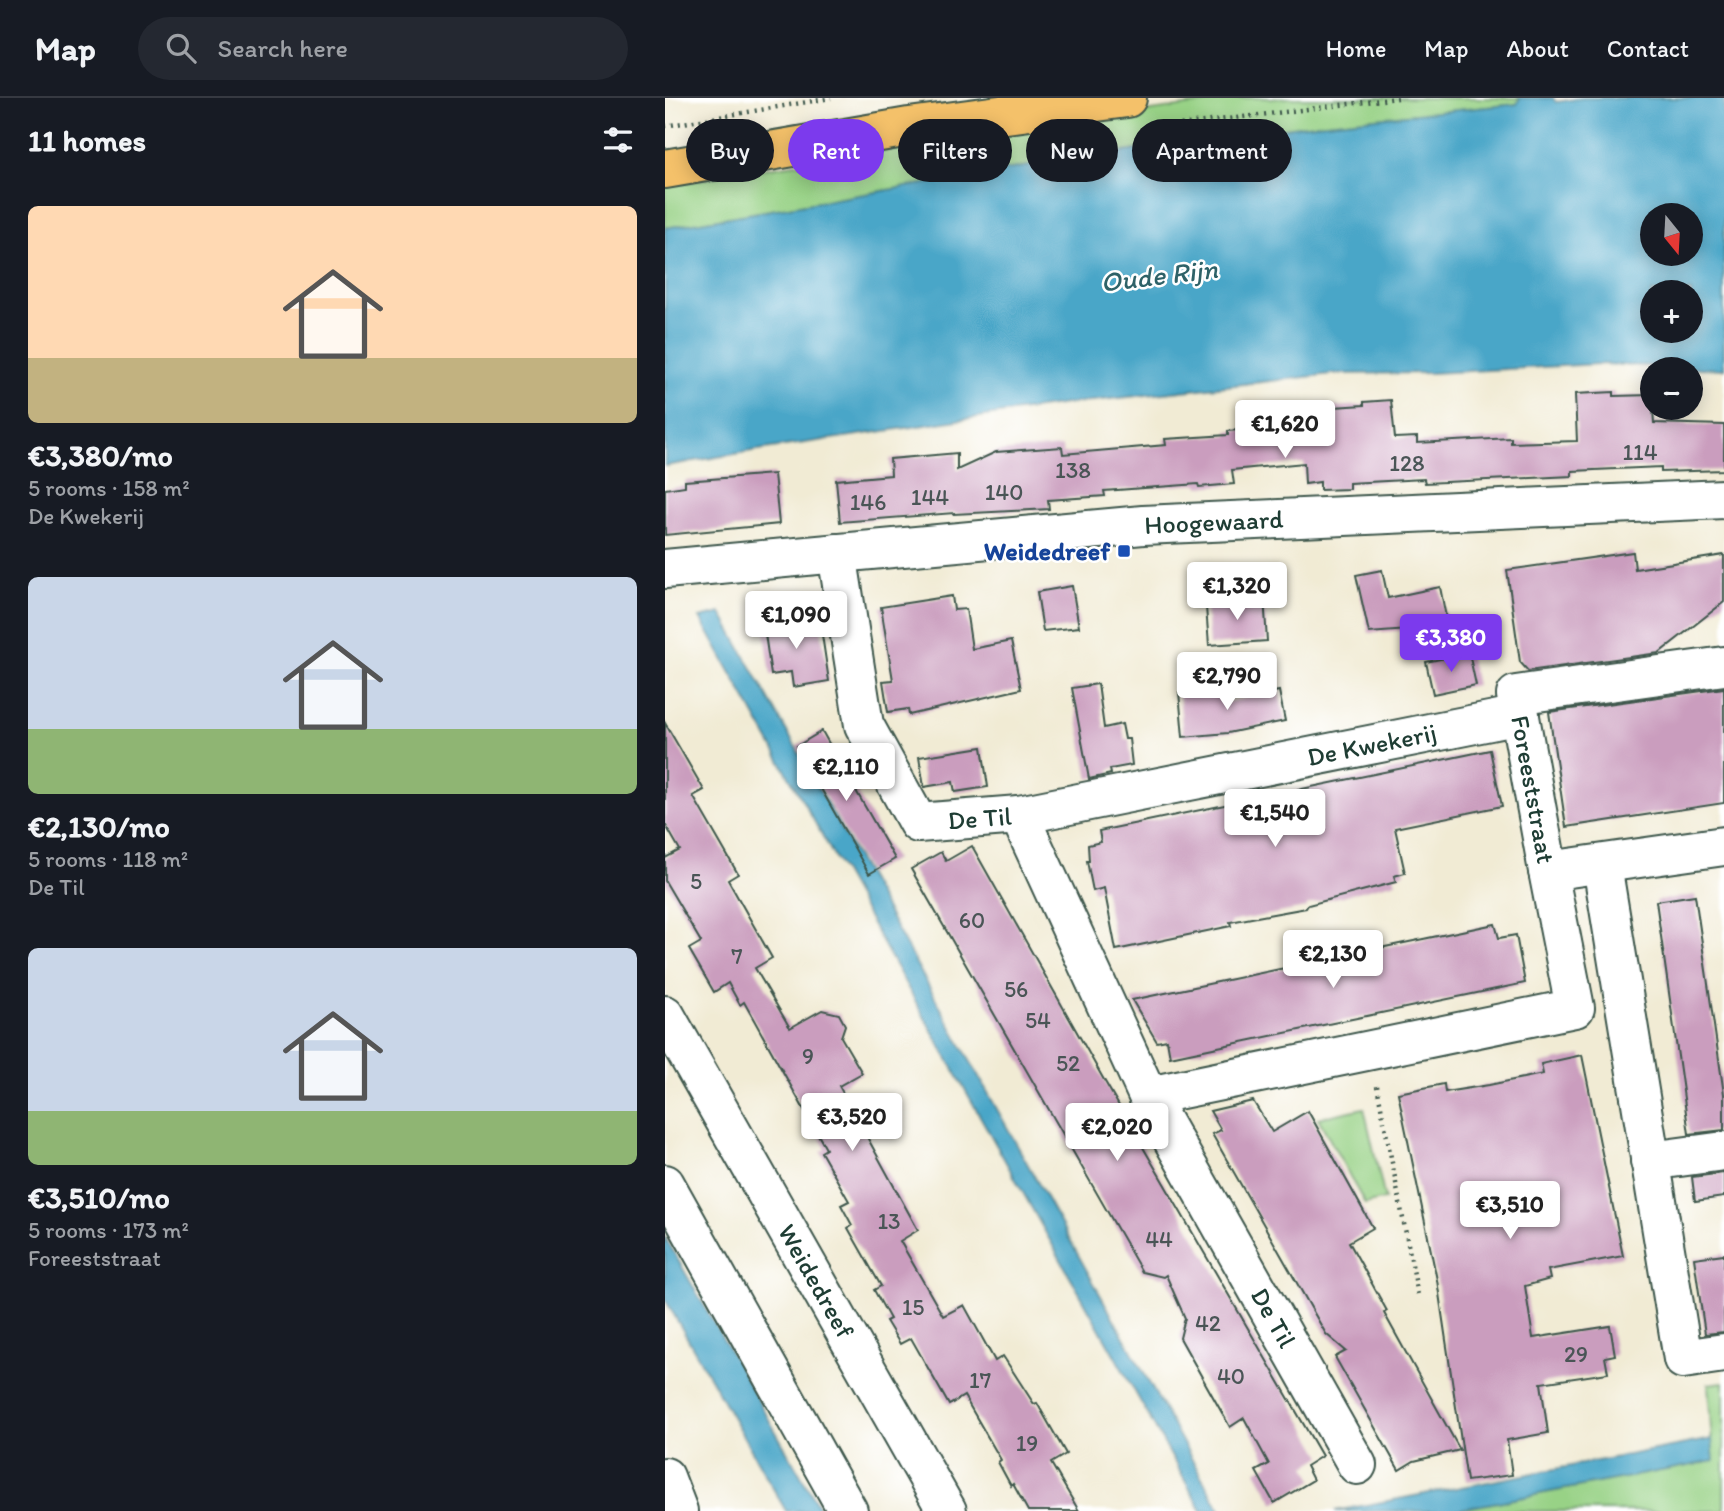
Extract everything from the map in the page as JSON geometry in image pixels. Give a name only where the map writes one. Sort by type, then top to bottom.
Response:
[{"type":"main road","points":[[665,169],[909,127],[1127,98]]},
{"type":"street","name":"Hoogewaard","points":[[665,569],[1143,525],[1724,499]]},
{"type":"street","name":"De Til","points":[[837,553],[864,725],[918,823],[1019,815],[1148,1096],[1357,1465]]},
{"type":"street","name":"Foreeststraat","points":[[1724,666],[1517,695],[1548,871],[1724,846]]},
{"type":"street","name":"De Kwekerij","points":[[1019,815],[1520,715]]},
{"type":"street","name":"Foreeststraat","points":[[1602,865],[1682,1359],[1724,1353]]},
{"type":"street","points":[[1148,1096],[1575,1008],[1548,871]]},
{"type":"street","name":"Weidedreef","points":[[665,1015],[675,1056],[947,1511]]},
{"type":"street","points":[[1650,1161],[1724,1151]]},
{"type":"street","points":[[665,1184],[848,1511]]},
{"type":"street","points":[[665,1477],[678,1511]]},
{"type":"path","points":[[665,126],[831,98]]},
{"type":"path","points":[[1370,1050],[1418,1295]]},
{"type":"green space","points":[[1239,98],[1520,98],[1518,104],[1292,127],[1292,119],[1132,119],[1132,151],[1118,153],[1118,119],[1098,119]]},
{"type":"green space","points":[[1026,130],[1026,167],[1012,169],[1012,132]]},
{"type":"green space","points":[[898,149],[898,182],[935,182],[665,228],[665,186],[687,182],[774,182],[774,167],[788,165],[788,182],[884,182],[884,151]]},
{"type":"green space","points":[[1364,1108],[1385,1199],[1365,1204],[1318,1118]]},
{"type":"green space","points":[[1724,1382],[1724,1511],[1450,1511],[1713,1461],[1708,1384]]},
{"type":"water","name":"Oude Rijn","points":[[1520,98],[1553,98],[1556,102],[1583,98],[1724,98],[1724,369],[1703,368],[1703,357],[1640,357],[1640,366],[1599,364],[1431,373],[1332,374],[1066,404],[665,466],[665,228],[935,182],[1012,182],[1012,169],[1026,167],[1026,182],[1118,182],[1118,153],[1132,151],[1132,182],[1292,182],[1292,127],[1517,104]]},
{"type":"water","points":[[721,613],[1221,1511],[1202,1511],[700,618]]},
{"type":"water","points":[[665,1237],[821,1511],[786,1511],[665,1299]]},
{"type":"water","points":[[1712,1439],[1714,1461],[1450,1511],[1335,1511]]},
{"type":"building","points":[[1614,392],[1614,396],[1640,395],[1640,420],[1654,420],[1654,423],[1724,425],[1724,470],[1661,472],[1661,467],[1572,471],[1572,476],[1425,483],[1424,479],[1349,483],[1349,489],[1320,490],[1320,482],[1305,484],[1304,463],[1232,470],[1234,484],[1104,491],[1105,496],[1048,500],[1049,509],[840,522],[836,480],[891,475],[890,459],[957,453],[957,470],[996,452],[1062,447],[1063,454],[1166,445],[1165,439],[1228,435],[1228,431],[1273,427],[1272,411],[1364,405],[1364,402],[1391,400],[1395,438],[1417,437],[1417,443],[1511,438],[1511,443],[1577,441],[1575,394]]},
{"type":"building","points":[[774,474],[779,524],[665,535],[665,489],[685,486],[685,481]]},
{"type":"building","points":[[1633,552],[1635,569],[1724,555],[1724,602],[1659,653],[1528,671],[1520,662],[1507,570]]},
{"type":"building","points":[[1382,570],[1388,598],[1440,587],[1448,627],[1369,633],[1356,575]]},
{"type":"building","points":[[1072,586],[1079,627],[1043,631],[1037,592]]},
{"type":"building","points":[[952,596],[954,610],[966,609],[972,649],[1011,641],[1021,689],[909,715],[908,709],[888,712],[883,681],[893,680],[881,607]]},
{"type":"building","points":[[1264,597],[1267,641],[1209,645],[1206,607],[1222,605],[1221,600]]},
{"type":"building","points":[[781,617],[789,622],[804,620],[805,630],[821,628],[829,681],[793,687],[791,672],[771,675],[763,620]]},
{"type":"building","points":[[1469,653],[1476,685],[1433,694],[1426,662]]},
{"type":"building","points":[[1098,684],[1104,728],[1122,724],[1125,739],[1129,739],[1132,765],[1110,769],[1111,774],[1089,779],[1072,688]]},
{"type":"building","points":[[1225,688],[1227,702],[1279,691],[1285,721],[1228,733],[1183,737],[1179,692]]},
{"type":"building","points":[[1724,688],[1724,803],[1566,827],[1549,712]]},
{"type":"building","points":[[665,723],[704,790],[693,796],[738,874],[728,880],[772,958],[755,968],[790,1028],[822,1010],[839,1014],[845,1025],[841,1037],[862,1073],[839,1086],[918,1230],[900,1241],[943,1316],[964,1305],[995,1361],[1003,1356],[1034,1404],[1037,1403],[1066,1454],[1051,1463],[1079,1511],[1028,1511],[1013,1484],[1011,1486],[998,1462],[1001,1460],[964,1396],[949,1405],[911,1338],[900,1344],[886,1321],[890,1319],[874,1290],[881,1286],[848,1228],[852,1225],[841,1205],[849,1201],[821,1152],[826,1149],[744,1002],[740,1005],[728,983],[714,992],[689,949],[701,942],[665,881],[665,858],[680,850],[665,824]]},
{"type":"building","points":[[822,731],[836,756],[838,769],[843,768],[895,859],[869,874],[797,746]]},
{"type":"building","points":[[982,747],[988,787],[955,792],[953,782],[924,787],[919,757]]},
{"type":"building","points":[[1490,750],[1502,806],[1395,828],[1405,873],[1394,876],[1396,882],[1308,905],[1306,908],[1230,922],[1231,926],[1116,950],[1104,888],[1093,891],[1087,861],[1088,845],[1101,842],[1099,831]]},
{"type":"building","points":[[972,846],[1322,1456],[1306,1466],[1313,1480],[1274,1503],[1256,1471],[1269,1464],[1244,1418],[1230,1427],[1180,1338],[1185,1318],[1166,1275],[1163,1277],[1142,1272],[911,869],[941,852],[946,861]]},
{"type":"building","points":[[1695,895],[1724,1094],[1724,1130],[1689,1134],[1656,901]]},
{"type":"building","points":[[1495,924],[1499,938],[1516,935],[1525,983],[1170,1057],[1167,1040],[1157,1042],[1132,1000]]},
{"type":"building","points":[[1582,1055],[1623,1256],[1548,1270],[1550,1279],[1525,1286],[1533,1338],[1610,1326],[1615,1355],[1605,1357],[1608,1373],[1541,1383],[1548,1433],[1507,1440],[1512,1475],[1467,1481],[1437,1280],[1398,1093],[1444,1084],[1445,1092],[1543,1074],[1541,1064]]},
{"type":"building","points":[[1253,1101],[1272,1132],[1308,1111],[1373,1228],[1349,1242],[1387,1311],[1384,1313],[1460,1450],[1414,1461],[1399,1470],[1335,1357],[1346,1351],[1326,1334],[1212,1134],[1221,1130],[1210,1111]]},
{"type":"building","points":[[1724,1173],[1724,1197],[1695,1201],[1692,1177]]},
{"type":"building","points":[[1724,1254],[1724,1332],[1705,1334],[1694,1258]]},
{"type":"place","name":"Weidedreef","points":[[1124,551]]}]
